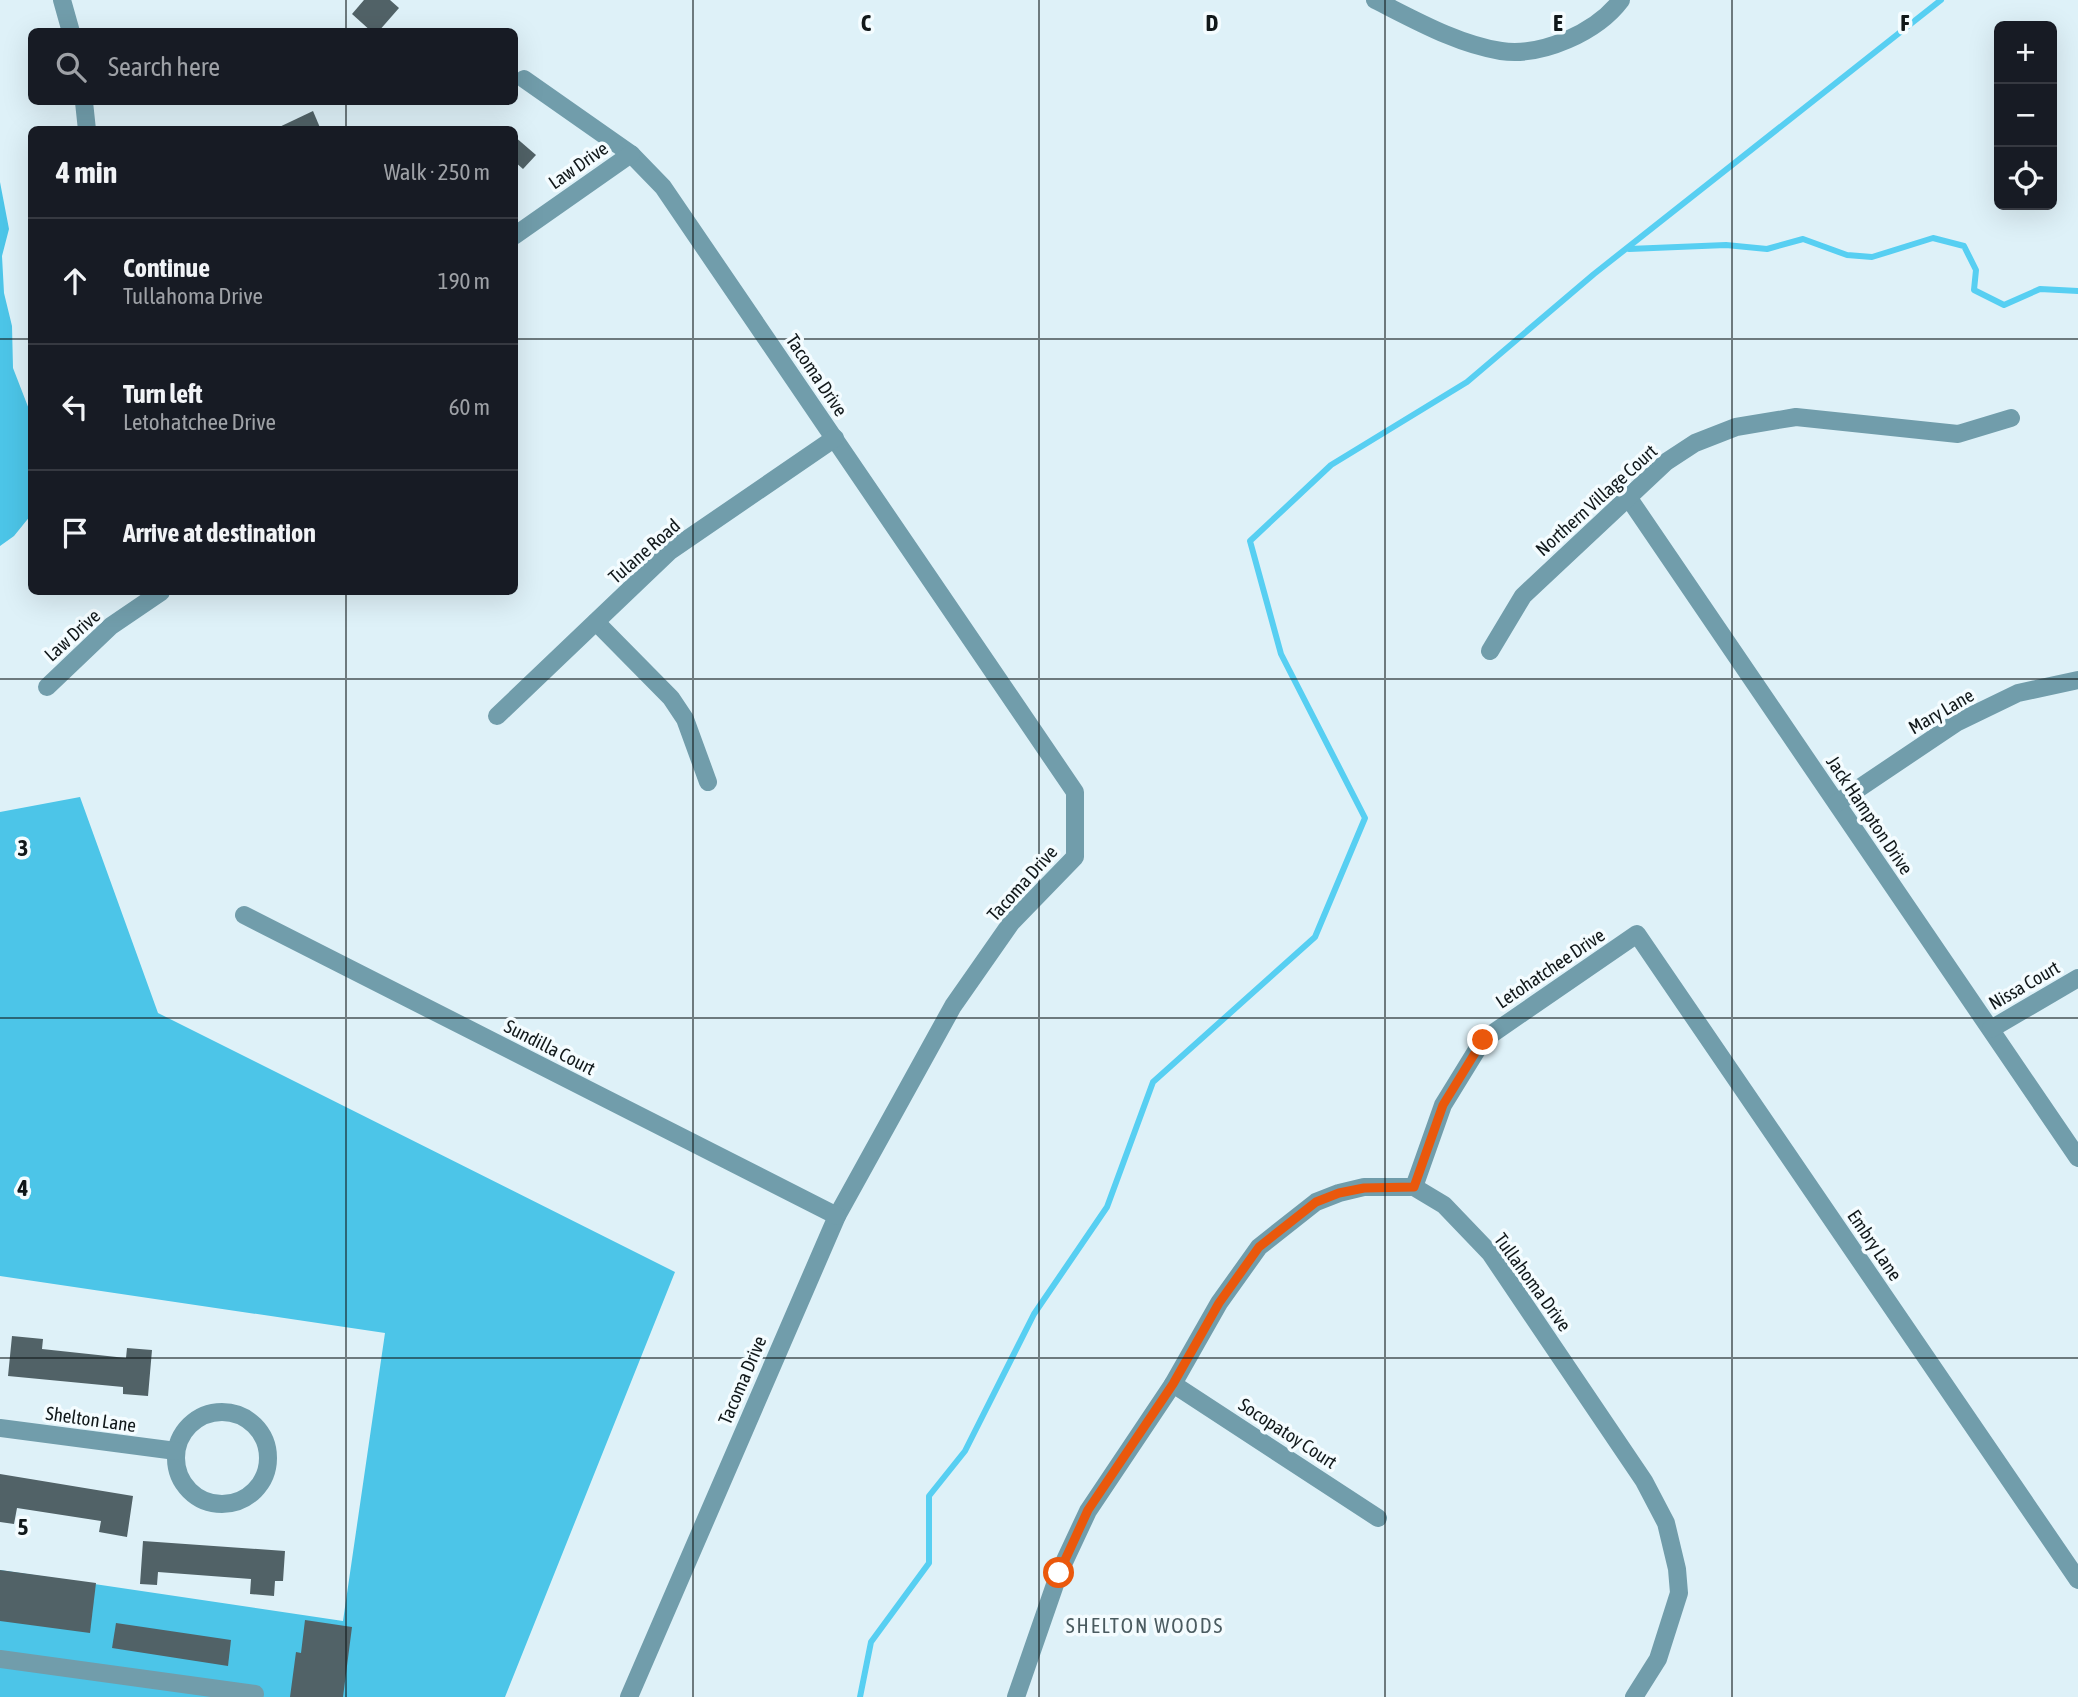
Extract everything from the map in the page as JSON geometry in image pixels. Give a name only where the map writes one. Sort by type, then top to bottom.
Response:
[{"type":"street","points":[[62,0],[70,28]]},
{"type":"street","points":[[1376,0],[1432,28],[1502,51],[1524,51],[1562,43],[1597,24],[1614,10],[1621,0]]},
{"type":"street","name":"Tacoma Drive","points":[[524,79],[631,154],[663,187],[1075,792],[1075,857],[1011,923],[953,1006],[837,1216],[629,1697]]},
{"type":"street","points":[[84,105],[87,126]]},
{"type":"street","name":"Law Drive","points":[[518,233],[631,154]]},
{"type":"street","name":"Northern Village Court","points":[[1490,651],[1523,596],[1628,497],[1695,443],[1735,427],[1796,417],[1958,434],[2011,418]]},
{"type":"street","name":"Tulane Road","points":[[497,716],[670,551],[835,438]]},
{"type":"street","name":"Jack Hampton Drive","points":[[1628,497],[2078,1158]]},
{"type":"street","name":"Law Drive","points":[[47,687],[111,626],[157,595]]},
{"type":"street","points":[[596,622],[671,698],[685,719],[708,782]]},
{"type":"street","name":"Mary Lane","points":[[1837,803],[1956,723],[2018,694],[2078,680]]},
{"type":"street","name":"Sundilla Court","points":[[244,915],[837,1216]]},
{"type":"street","name":"Letohatchee Drive","points":[[1414,1187],[1443,1105],[1483,1040],[1637,934]]},
{"type":"street","name":"Embry Lane","points":[[1637,934],[2078,1580]]},
{"type":"street","name":"Nissa Court","points":[[1991,1029],[2078,978]]},
{"type":"street","points":[[1016,1697],[1059,1573],[1088,1510],[1173,1384],[1219,1303],[1259,1247],[1316,1202],[1339,1193],[1364,1188],[1414,1187]]},
{"type":"street","name":"Tullahoma Drive","points":[[1414,1187],[1444,1205],[1490,1253],[1614,1434],[1644,1481],[1665,1523],[1677,1569],[1679,1593],[1658,1659],[1634,1697]]},
{"type":"street","name":"Socopatoy Court","points":[[1173,1384],[1378,1518]]},
{"type":"street","points":[[229,1412],[243,1416],[260,1431],[268,1451],[268,1466],[262,1481],[252,1493],[239,1501],[223,1504],[207,1502],[193,1494],[183,1482],[177,1467],[176,1451],[189,1425],[201,1416],[229,1412]]},
{"type":"street","name":"Shelton Lane","points":[[0,1428],[176,1451]]},
{"type":"street","points":[[0,1658],[255,1694]]},
{"type":"shaded area","points":[[0,182],[9,229],[2,256],[4,293],[12,326],[13,368],[28,407],[28,519],[14,536],[0,546]]},
{"type":"shaded area","points":[[80,797],[158,1013],[675,1272],[505,1697],[0,1697],[0,1570],[343,1621],[385,1333],[0,1276],[0,812]]},
{"type":"building","points":[[364,0],[390,0],[399,8],[382,28],[368,28],[352,14]]},
{"type":"building","points":[[313,111],[319,126],[281,126]]},
{"type":"building","points":[[518,139],[536,155],[523,169],[518,165]]},
{"type":"building","points":[[12,1336],[43,1339],[42,1349],[126,1358],[127,1348],[152,1350],[148,1396],[123,1394],[123,1387],[8,1376]]},
{"type":"building","points":[[0,1474],[133,1496],[127,1537],[99,1532],[101,1521],[17,1508],[14,1524],[0,1522]]},
{"type":"building","points":[[143,1541],[285,1551],[283,1581],[275,1581],[274,1596],[250,1594],[251,1579],[158,1572],[157,1585],[140,1584]]},
{"type":"building","points":[[0,1570],[96,1583],[90,1633],[0,1621]]},
{"type":"building","points":[[305,1620],[352,1627],[343,1697],[290,1697],[296,1652],[301,1653]]},
{"type":"building","points":[[116,1623],[231,1640],[228,1666],[112,1648]]},
{"type":"waterway","points":[[860,1697],[871,1642],[929,1563],[929,1496],[965,1451],[1034,1314],[1107,1207],[1153,1082],[1315,937],[1365,818],[1281,654],[1250,541],[1331,465],[1467,382],[1594,274],[1941,0]]},
{"type":"waterway","points":[[1629,249],[1726,245],[1767,249],[1803,239],[1847,255],[1872,257],[1933,238],[1964,246],[1976,270],[1974,290],[2004,305],[2040,289],[2078,291]]},
{"type":"district","name":"SHELTON WOODS","points":[[1145,1626]]},
{"type":"route","points":[[1059,1573],[1088,1510],[1173,1384],[1219,1303],[1259,1247],[1316,1202],[1339,1193],[1364,1188],[1414,1187],[1443,1105],[1483,1040]]}]
